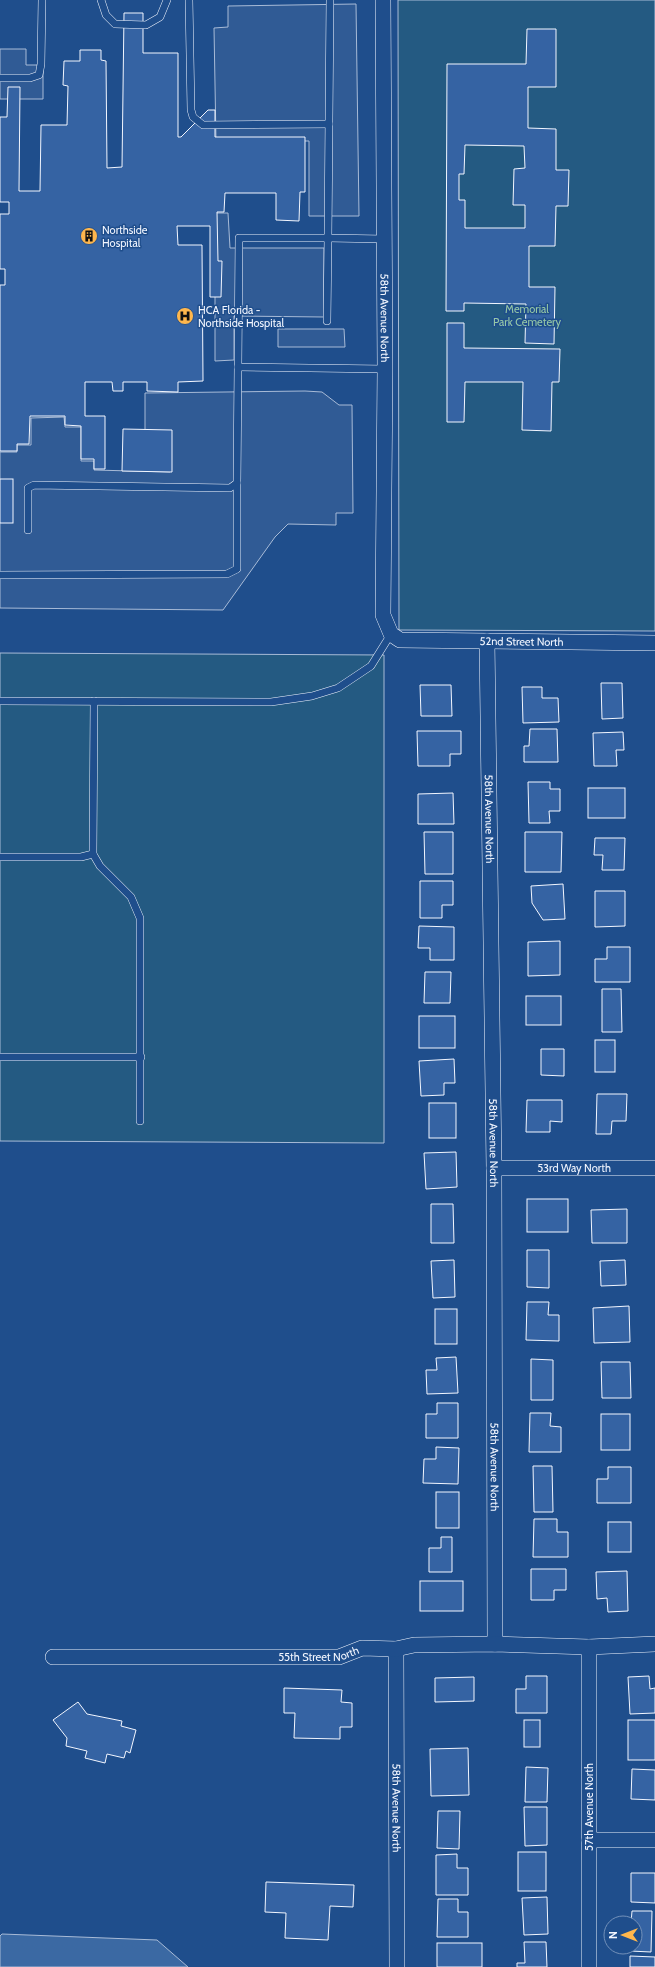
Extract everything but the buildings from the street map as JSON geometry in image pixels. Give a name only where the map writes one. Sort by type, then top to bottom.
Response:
[{"type":"street","name":"58th Avenue North","points":[[383,0],[385,369],[383,615],[391,634]]},
{"type":"street","name":"52nd Street North","points":[[391,634],[400,640],[655,643]]},
{"type":"street","name":"58th Avenue North","points":[[487,641],[494,1168],[495,1644]]},
{"type":"street","name":"53rd Way North","points":[[494,1168],[655,1168]]},
{"type":"street","name":"55th Street North","points":[[53,1657],[339,1657],[362,1648],[396,1649],[414,1645],[495,1644],[589,1647],[655,1644]]},
{"type":"street","name":"57th Avenue North","points":[[589,1647],[589,1967]]},
{"type":"street","name":"58th Avenue North","points":[[396,1649],[396,1967]]},
{"type":"street","points":[[589,1840],[655,1840]]},
{"type":"lane","points":[[0,78],[30,78],[39,75],[41,64],[42,0]]},
{"type":"lane","points":[[101,0],[106,15],[115,24],[146,25],[160,17],[167,0]]},
{"type":"lane","points":[[189,0],[191,110],[194,118],[203,125],[329,124]]},
{"type":"lane","points":[[327,321],[330,0]]},
{"type":"lane","points":[[0,575],[228,574],[237,569],[239,238],[384,239]]},
{"type":"lane","points":[[238,367],[385,369]]},
{"type":"lane","points":[[28,530],[28,488],[34,485],[230,488],[237,483]]},
{"type":"lane","points":[[0,701],[271,702],[312,696],[338,688],[371,666],[391,634]]},
{"type":"lane","points":[[94,701],[93,854],[100,866],[131,897],[140,918],[140,1122]]},
{"type":"lane","points":[[0,857],[81,857],[93,854]]},
{"type":"lane","points":[[0,1057],[141,1057]]},
{"type":"green space","name":"Memorial Park Cemetery","points":[[398,0],[655,0],[655,631],[399,630]]},
{"type":"green space","points":[[0,653],[384,655],[384,1143],[0,1141]]},
{"type":"shaded area","points":[[356,4],[359,216],[309,216],[309,141],[216,141],[214,28],[228,27],[228,6]]},
{"type":"shaded area","points":[[0,49],[26,49],[26,65],[43,65],[43,99],[0,99]]},
{"type":"shaded area","points":[[215,213],[228,213],[230,248],[324,248],[324,317],[234,316],[234,360],[215,361]]},
{"type":"shaded area","points":[[278,329],[344,329],[345,347],[278,347]]},
{"type":"shaded area","points":[[322,392],[339,405],[352,405],[353,513],[336,513],[336,525],[288,524],[275,537],[223,610],[0,608],[0,452],[17,452],[17,445],[31,445],[31,418],[64,417],[65,427],[81,427],[81,461],[94,461],[94,470],[170,472],[145,432],[145,393]]},
{"type":"shaded area","points":[[2,1934],[157,1940],[188,1967],[0,1967],[0,1936]]},
{"type":"place","name":"Northside Hospital","points":[[89,236]]},
{"type":"place","name":"HCA Florida - Northside Hospital","points":[[185,316]]}]
